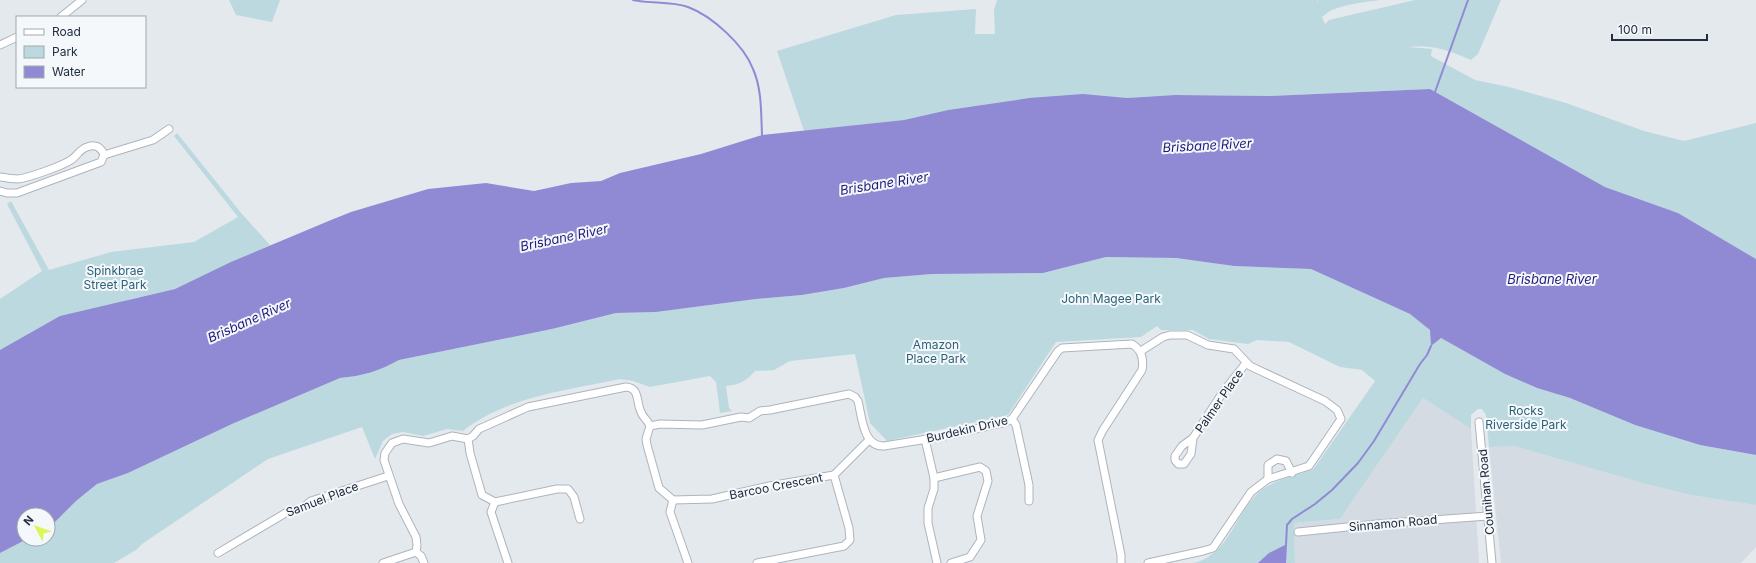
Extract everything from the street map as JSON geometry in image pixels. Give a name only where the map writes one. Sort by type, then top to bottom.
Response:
[{"type":"street","points":[[62,16],[82,0]]},
{"type":"street","points":[[0,45],[16,37]]},
{"type":"street","points":[[104,155],[153,140],[169,129]]},
{"type":"street","points":[[0,177],[19,179],[46,170],[70,161],[88,146],[97,146],[102,149],[104,155],[101,162],[30,189],[17,193],[0,191]]},
{"type":"street","points":[[1121,563],[1121,555],[1098,440],[1102,430],[1142,370],[1143,362],[1140,351],[1163,337],[1170,335],[1187,335],[1208,345],[1234,349],[1246,363],[1325,402],[1337,410],[1341,419],[1312,464],[1302,470],[1268,479],[1251,492],[1213,548],[1148,563]]},
{"type":"street","name":"Burdekin Drive","points":[[869,440],[879,447],[1006,422],[1012,419],[1058,351],[1062,348],[1127,343],[1132,344],[1140,351]]},
{"type":"street","name":"Palmer Place","points":[[1193,438],[1223,392],[1246,363]]},
{"type":"street","points":[[416,552],[416,537],[399,504],[388,476],[384,457],[388,446],[395,442],[402,440],[425,443],[434,442],[452,436],[468,439],[479,429],[528,408],[626,387],[632,388],[636,392],[640,411],[650,426]]},
{"type":"street","points":[[650,426],[660,424],[702,425],[741,417],[749,418],[760,411],[849,394],[855,397],[858,401],[869,440],[834,475]]},
{"type":"street","points":[[1012,419],[1016,425],[1029,485],[1029,501]]},
{"type":"street","name":"Counihan Road","points":[[1479,422],[1492,563]]},
{"type":"street","points":[[650,426],[646,439],[647,445],[659,488],[673,500],[670,512],[688,563]]},
{"type":"street","points":[[468,439],[470,453],[482,495],[495,502],[557,489],[568,489],[574,497],[580,519]]},
{"type":"street","points":[[925,439],[934,478],[934,489],[927,517],[937,563]]},
{"type":"street","points":[[1268,479],[1268,465],[1277,459],[1286,461],[1292,473]]},
{"type":"street","points":[[934,478],[980,467],[986,471],[988,481],[977,516],[981,540],[970,557],[951,563]]},
{"type":"street","name":"Barcoo Crescent","points":[[673,500],[712,499],[769,486],[834,475],[850,528],[850,540],[844,546],[757,563]]},
{"type":"street","name":"Samuel Place","points":[[218,553],[289,511],[301,509],[311,501],[388,476]]},
{"type":"street","points":[[495,502],[491,512],[508,563]]},
{"type":"street","name":"Sinnamon Road","points":[[1298,532],[1377,524],[1488,516]]},
{"type":"street","points":[[383,563],[416,552]]},
{"type":"street","points":[[416,552],[421,556],[424,563]]},
{"type":"shaded area","points":[[1423,398],[1471,429],[1479,563],[1295,563],[1294,523],[1340,519]]},
{"type":"shaded area","points":[[1514,446],[1646,484],[1691,495],[1756,505],[1756,547],[1741,563],[1501,563],[1489,447]]},
{"type":"green space","points":[[229,0],[280,0],[272,22],[236,15]]},
{"type":"green space","points":[[997,0],[1317,0],[1318,2],[1318,0],[1380,0],[1334,9],[1322,17],[1325,24],[1329,20],[1415,0],[1501,0],[1478,54],[1471,60],[1433,47],[1409,47],[1432,49],[1431,56],[1475,80],[1509,87],[1566,103],[1644,131],[1684,141],[1756,123],[1756,259],[1678,213],[1605,187],[1430,89],[1269,96],[1175,95],[1127,98],[1029,98],[948,110],[904,120],[804,131],[777,51],[896,15],[976,9],[975,34],[995,34],[994,10]]},
{"type":"green space","name":"Spinkbrae Street Park","points":[[177,133],[242,214],[270,245],[175,289],[131,299],[0,350],[0,299],[42,271],[7,204],[11,201],[49,270],[111,252],[194,242],[238,217],[174,136]]},
{"type":"green space","points":[[1106,257],[1176,258],[1234,266],[1311,269],[1410,314],[1441,338],[1505,374],[1537,388],[1570,398],[1635,425],[1700,445],[1756,455],[1756,505],[1691,495],[1646,484],[1514,446],[1489,447],[1486,415],[1482,409],[1478,409],[1471,415],[1471,429],[1423,398],[1340,519],[1294,523],[1295,563],[1193,563],[1205,559],[1214,553],[1229,535],[1248,504],[1261,490],[1290,477],[1312,470],[1315,467],[1375,381],[1362,370],[1340,367],[1289,342],[1257,340],[1248,344],[1209,339],[1193,330],[1161,330],[1157,326],[1141,337],[1056,342],[1008,415],[887,441],[870,423],[855,354],[790,361],[774,370],[755,371],[742,382],[735,385],[726,386],[729,408],[732,411],[720,413],[716,382],[710,376],[650,387],[633,381],[620,379],[538,396],[498,410],[480,419],[463,431],[447,429],[423,436],[403,432],[392,434],[383,441],[375,459],[362,427],[268,459],[142,544],[136,550],[114,563],[0,563],[0,553],[16,545],[16,547],[56,547],[56,521],[76,501],[97,484],[128,473],[232,424],[340,378],[371,372],[399,360],[552,329],[616,313],[656,312],[756,299],[802,295],[844,288],[884,278],[932,274],[1043,273]]},
{"type":"water","name":"Brisbane River","points":[[1430,89],[1605,187],[1678,213],[1756,259],[1756,455],[1700,445],[1635,425],[1570,398],[1537,388],[1505,374],[1441,338],[1431,346],[1430,330],[1410,314],[1311,269],[1234,266],[1176,258],[1106,257],[1043,273],[932,274],[884,278],[844,288],[802,295],[756,299],[656,312],[616,313],[552,329],[399,360],[371,372],[340,378],[232,424],[128,473],[97,484],[76,501],[56,521],[56,507],[16,507],[16,545],[0,553],[0,350],[60,316],[175,289],[231,262],[351,212],[428,189],[486,183],[534,191],[571,183],[601,181],[620,173],[701,154],[762,135],[904,120],[948,110],[1029,98],[1083,94],[1127,98],[1175,95],[1269,96]]},
{"type":"water","points":[[1287,544],[1286,563],[1258,563],[1269,553]]},
{"type":"waterway","points":[[633,0],[674,4],[688,7],[717,24],[735,41],[749,60],[756,77],[760,102],[762,135]]},
{"type":"waterway","points":[[1435,92],[1468,0]]},
{"type":"waterway","points":[[1286,545],[1287,525],[1292,519],[1315,504],[1332,490],[1358,463],[1374,441],[1420,364],[1427,355],[1431,346]]},
{"type":"park label","name":"John Magee Park","points":[[1111,298]]},
{"type":"park label","name":"Amazon Place Park","points":[[936,351]]},
{"type":"park label","name":"Rocks Riverside Park","points":[[1526,417]]}]
